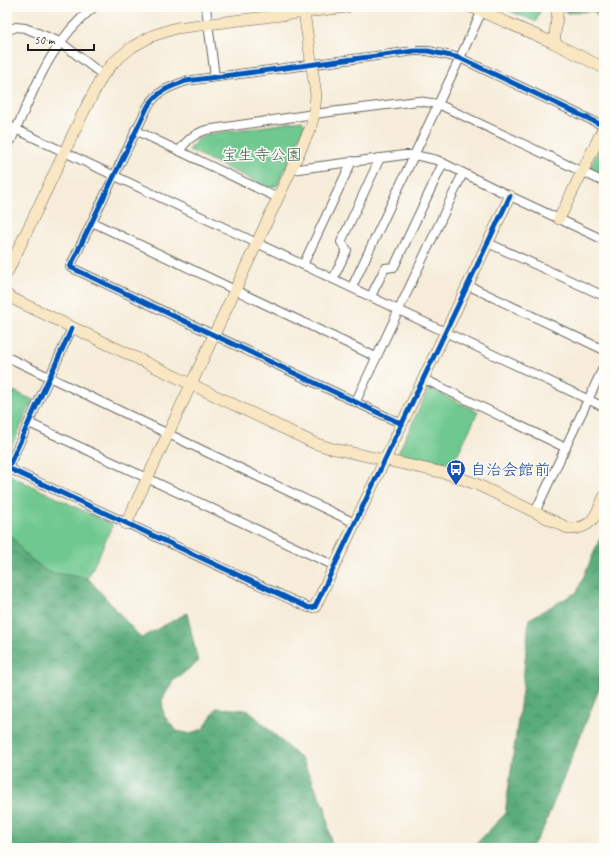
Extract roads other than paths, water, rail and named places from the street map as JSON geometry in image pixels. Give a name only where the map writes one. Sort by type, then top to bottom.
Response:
[{"type":"street","points":[[7,149],[45,66],[60,42],[79,19],[94,7]]},
{"type":"street","points":[[206,7],[207,16]]},
{"type":"street","points":[[7,272],[83,113],[104,75],[114,62],[132,47],[152,36],[176,28],[303,10],[347,7]]},
{"type":"street","points":[[471,7],[604,68]]},
{"type":"street","points":[[554,44],[558,7]]},
{"type":"street","points":[[126,524],[311,127],[316,95],[303,10]]},
{"type":"street","points":[[352,287],[482,11]]},
{"type":"street","points":[[7,32],[16,27],[25,28],[60,42],[104,75]]},
{"type":"street","points":[[209,31],[215,77]]},
{"type":"street","points":[[402,424],[70,267],[135,130],[148,106],[157,94],[169,87],[186,81],[414,51],[428,51],[460,58],[604,127],[559,219]]},
{"type":"street","points":[[180,151],[184,144],[195,134],[206,130],[314,114],[418,101],[438,104],[604,182]]},
{"type":"street","points":[[7,125],[604,407]]},
{"type":"street","points":[[135,130],[278,198]]},
{"type":"street","points":[[291,170],[414,155],[430,158],[604,240]]},
{"type":"street","points":[[333,279],[347,250],[341,242],[380,158]]},
{"type":"street","points":[[303,265],[352,162]]},
{"type":"street","points":[[371,296],[385,268],[394,267],[443,163]]},
{"type":"street","points":[[356,401],[463,173]]},
{"type":"street","points":[[72,328],[8,468],[309,608],[315,607],[510,196]]},
{"type":"street","points":[[92,222],[376,357]]},
{"type":"street","points":[[488,243],[604,296]]},
{"type":"street","points":[[468,286],[604,350]]},
{"type":"street","points":[[7,294],[9,297],[72,328],[314,443],[350,453],[449,474],[476,484],[570,528],[580,528],[594,518],[604,497]]},
{"type":"street","points":[[7,357],[355,523]]},
{"type":"street","points":[[535,512],[604,366]]},
{"type":"street","points":[[424,379],[566,448]]},
{"type":"street","points":[[29,423],[335,566]]},
{"type":"place","name":"自治会館前","points":[[456,486]]},
{"type":"park label","name":"宝生寺公園","points":[[262,154]]}]
